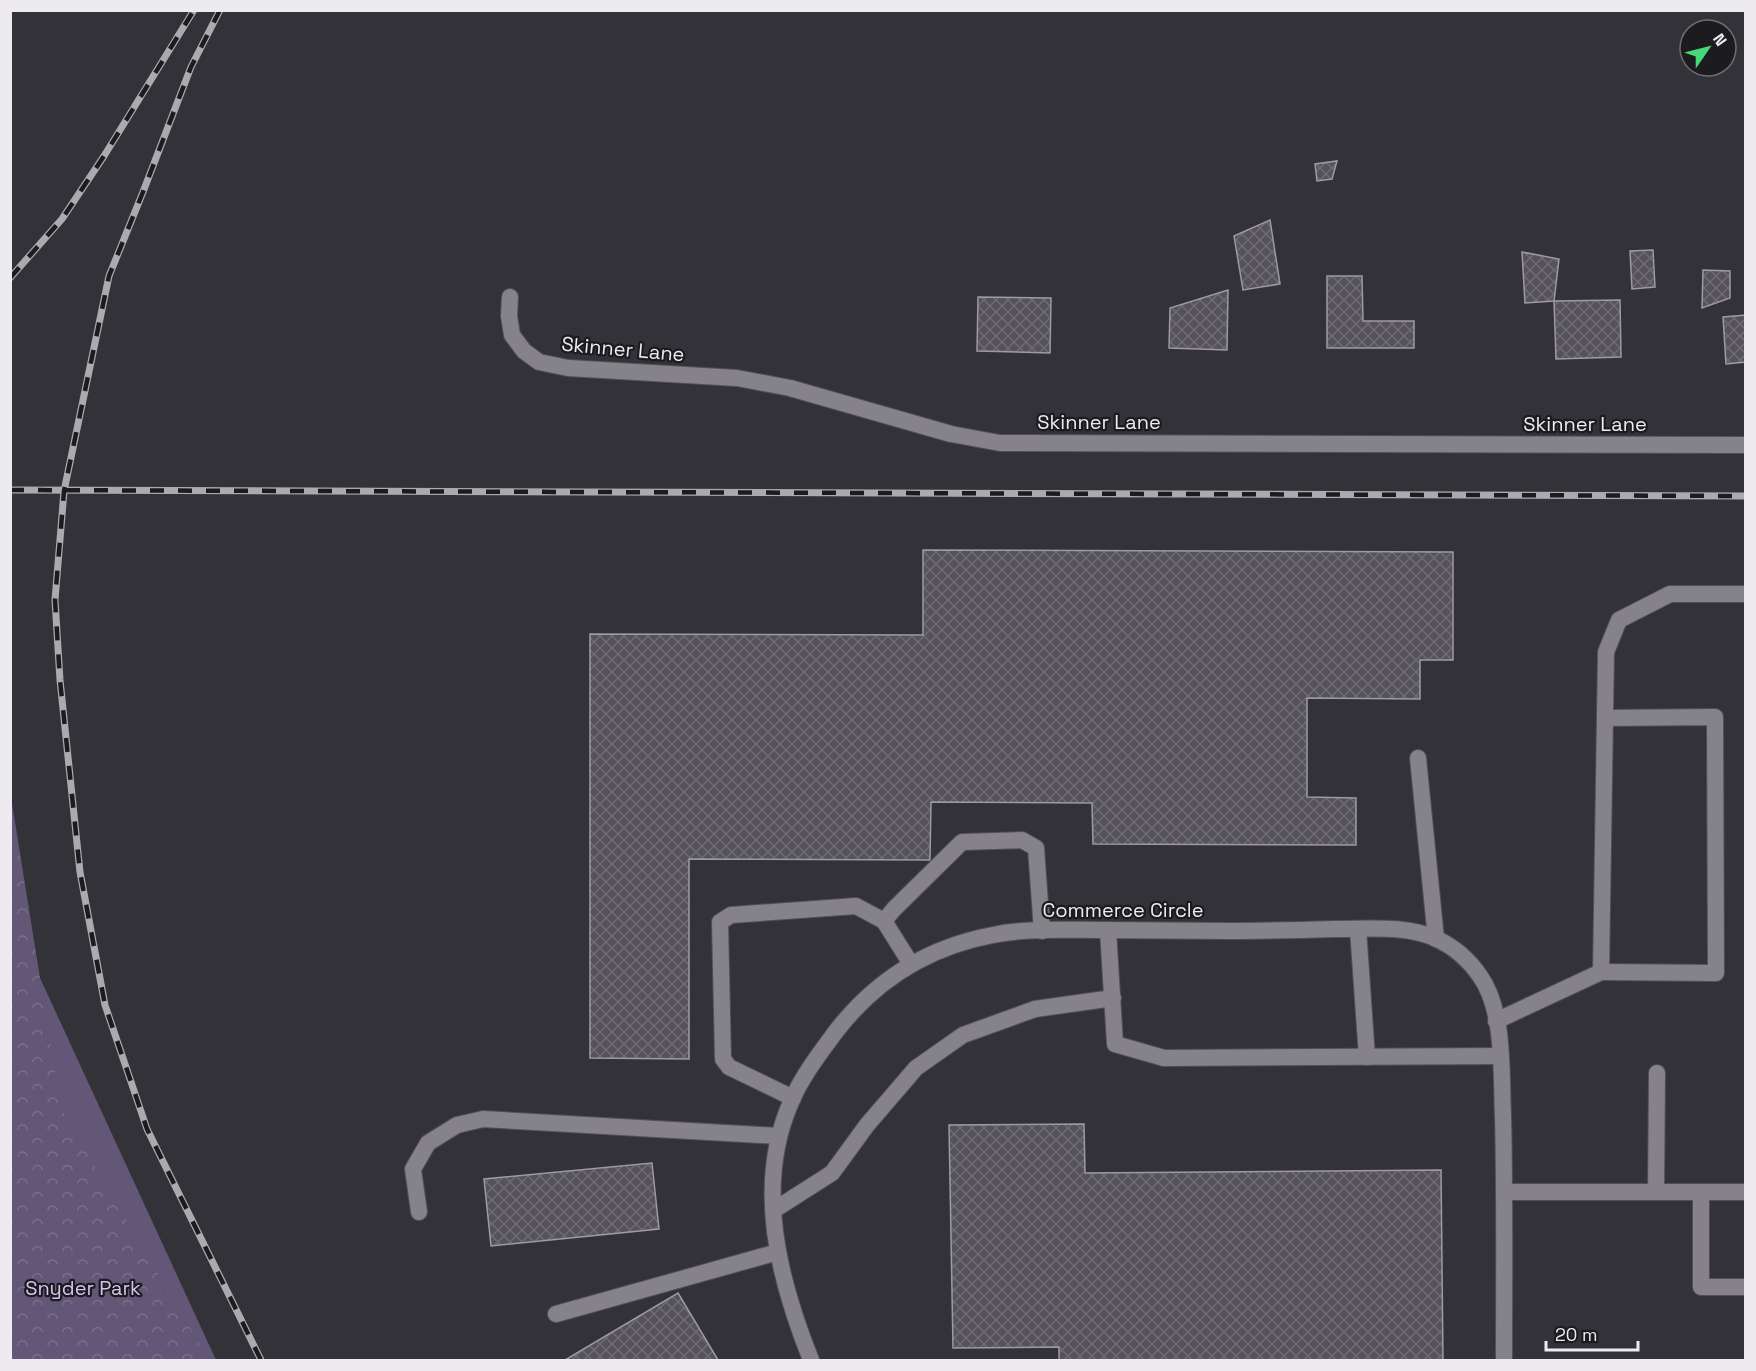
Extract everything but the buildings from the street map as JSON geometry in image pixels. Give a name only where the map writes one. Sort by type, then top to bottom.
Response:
[{"type":"street","name":"Skinner Lane","points":[[510,297],[509,316],[512,335],[524,351],[539,362],[568,368],[747,380],[790,388],[951,434],[1000,443],[1746,445]]},
{"type":"street","points":[[1601,972],[1606,652],[1619,620],[1670,594],[1746,594]]},
{"type":"street","points":[[1496,1021],[1601,972],[1716,973],[1715,717],[1605,718]]},
{"type":"street","points":[[1418,758],[1436,939]]},
{"type":"street","points":[[884,921],[962,842],[1023,840],[1036,848],[1041,931]]},
{"type":"street","points":[[793,1098],[729,1067],[723,1059],[720,922],[731,915],[856,906],[884,921],[911,964]]},
{"type":"street","points":[[1358,929],[1367,1057]]},
{"type":"street","name":"Commerce Circle","points":[[811,1360],[794,1318],[778,1252],[773,1173],[779,1136],[793,1098],[809,1067],[848,1017],[877,987],[911,964],[954,944],[995,934],[1108,930],[1358,929],[1414,932],[1436,939],[1464,956],[1482,978],[1494,1006],[1501,1056],[1504,1360]]},
{"type":"street","points":[[1108,930],[1115,1044],[1164,1058],[1501,1056]]},
{"type":"street","points":[[774,1210],[832,1173],[867,1125],[916,1068],[963,1035],[1035,1010],[1113,999]]},
{"type":"street","points":[[1656,1192],[1657,1073]]},
{"type":"street","points":[[419,1212],[413,1169],[428,1143],[457,1125],[483,1119],[779,1136]]},
{"type":"street","points":[[1701,1191],[1701,1287],[1746,1287]]},
{"type":"street","points":[[1504,1192],[1746,1192]]},
{"type":"street","points":[[556,1314],[778,1252]]},
{"type":"green space","name":"Snyder Park","points":[[10,791],[61,1109],[209,1360],[11,1360]]},
{"type":"green space","name":"Snyder Park","points":[[11,915],[216,1360],[11,1360]]},
{"type":"railway","points":[[10,278],[62,219],[104,156],[194,10]]},
{"type":"railway","points":[[220,10],[191,67],[109,276],[64,491],[55,600],[60,680],[80,872],[105,1005],[147,1129],[261,1360]]},
{"type":"railway","points":[[10,490],[1746,496]]}]
